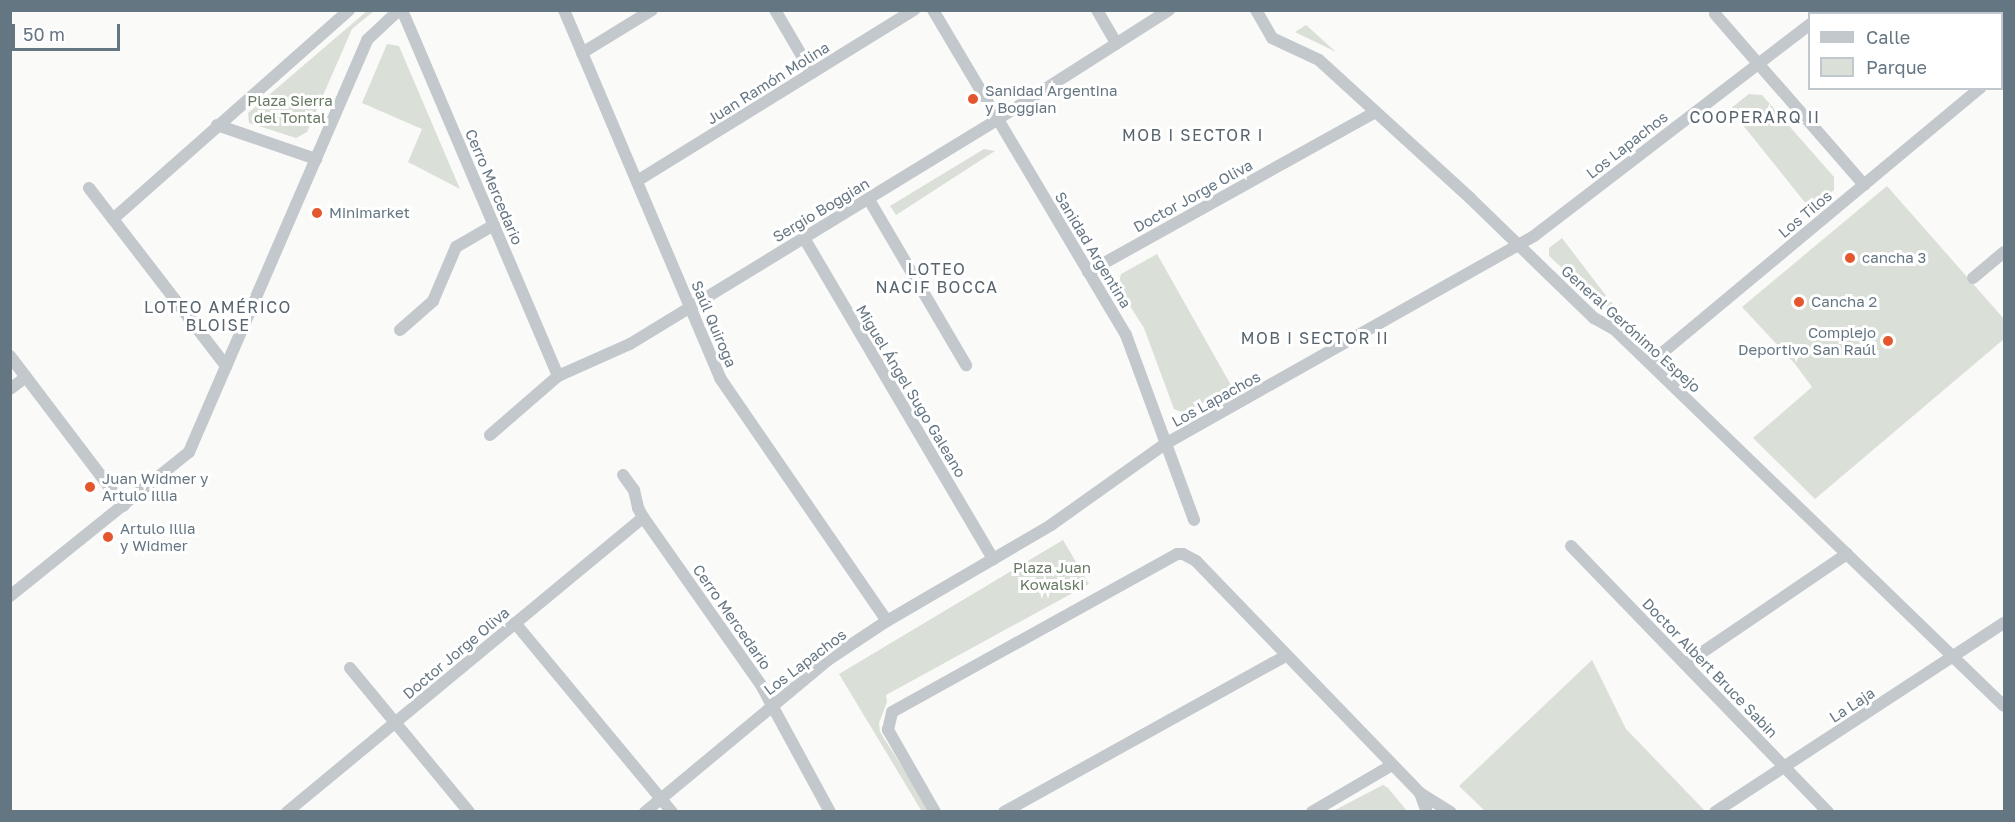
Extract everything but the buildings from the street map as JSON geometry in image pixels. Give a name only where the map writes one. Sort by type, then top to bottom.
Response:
[{"type":"street","points":[[113,219],[349,10]]},
{"type":"street","points":[[10,596],[189,452],[367,40],[401,10]]},
{"type":"street","name":"Cerro Mercedario","points":[[401,10],[558,376]]},
{"type":"street","name":"Saúl Quiroga","points":[[564,10],[720,378],[887,621]]},
{"type":"street","points":[[582,53],[652,10]]},
{"type":"street","points":[[775,10],[812,73]]},
{"type":"street","name":"Juan Ramón Molina","points":[[637,181],[914,10]]},
{"type":"street","name":"Sanidad Argentina","points":[[933,10],[1126,335],[1194,520]]},
{"type":"street","points":[[1097,10],[1117,44]]},
{"type":"street","name":"Sergio Boggian","points":[[490,435],[558,376],[630,344],[998,119],[1169,10]]},
{"type":"street","name":"General Gerónimo Espejo","points":[[1256,10],[1272,38],[1319,60],[1519,245],[1594,318],[1614,329],[2004,706]]},
{"type":"street","points":[[1715,14],[1864,185]]},
{"type":"street","name":"Los Lapachos","points":[[645,812],[828,660],[887,621],[1051,525],[1165,444],[1519,245],[1808,25]]},
{"type":"street","name":"Los Tilos","points":[[1650,363],[1978,90]]},
{"type":"street","name":"Doctor Jorge Oliva","points":[[1089,272],[1375,112]]},
{"type":"street","points":[[217,125],[316,159]]},
{"type":"street","points":[[89,188],[226,366]]},
{"type":"street","points":[[868,198],[966,365]]},
{"type":"street","points":[[400,330],[433,301],[456,247],[494,225]]},
{"type":"street","name":"Miguel Ángel Sugo Galeano","points":[[804,238],[993,559]]},
{"type":"street","points":[[1973,278],[2004,252]]},
{"type":"street","points":[[10,356],[124,506]]},
{"type":"street","points":[[10,389],[26,377]]},
{"type":"street","name":"Cerro Mercedario","points":[[623,475],[634,490],[638,508],[761,685],[830,812]]},
{"type":"street","name":"Doctor Jorge Oliva","points":[[287,812],[644,517]]},
{"type":"street","name":"Doctor Albert Bruce Sabin","points":[[1571,546],[1828,812]]},
{"type":"street","points":[[935,812],[888,730],[892,712],[1177,554],[1190,556],[1392,765],[1420,793],[1441,809]]},
{"type":"street","points":[[1685,664],[1847,554]]},
{"type":"street","points":[[515,623],[662,797],[672,812]]},
{"type":"street","name":"La Laja","points":[[1715,812],[2004,623]]},
{"type":"street","points":[[1004,812],[1286,656]]},
{"type":"street","points":[[350,668],[468,812]]},
{"type":"street","points":[[1312,812],[1392,765]]},
{"type":"street","points":[[1420,793],[1427,812]]},
{"type":"green space","name":"Plaza Sierra del Tontal","points":[[367,11],[374,11],[352,29],[307,132],[296,138],[249,123],[248,113]]},
{"type":"green space","points":[[1306,25],[1336,52],[1295,32]]},
{"type":"green space","points":[[387,44],[399,46],[460,189],[408,162],[422,129],[362,103]]},
{"type":"green space","points":[[1749,94],[1762,95],[1834,177],[1834,190],[1811,210],[1730,109]]},
{"type":"green space","points":[[984,149],[995,151],[896,215],[890,206]]},
{"type":"green space","name":"Complejo Deportivo San Raúl","points":[[1887,186],[2004,319],[2004,339],[1815,499],[1753,438],[1812,387],[1795,364],[1742,307]]},
{"type":"green space","points":[[1562,238],[1645,344],[1549,256],[1549,248]]},
{"type":"green space","points":[[1157,254],[1232,387],[1184,413],[1174,409],[1144,328],[1118,287],[1121,274]]},
{"type":"green space","name":"Plaza Juan Kowalski","points":[[1063,540],[1089,584],[886,695],[887,702],[879,723],[880,732],[930,811],[919,811],[921,810],[839,674]]},
{"type":"green space","points":[[1592,660],[1626,729],[1705,811],[1485,811],[1459,786]]},
{"type":"green space","points":[[1383,785],[1407,811],[1333,811]]},
{"type":"place","name":"Sanidad Argentina y Boggian","points":[[973,99]]},
{"type":"place","name":"Minimarket","points":[[317,213]]},
{"type":"place","name":"cancha 3","points":[[1850,258]]},
{"type":"place","name":"Cancha 2","points":[[1799,302]]},
{"type":"place","name":"Complejo Deportivo San Raúl","points":[[1888,341]]},
{"type":"place","name":"Juan Widmer y Artulo Illia","points":[[90,487]]},
{"type":"place","name":"Artulo Illia y Widmer","points":[[108,537]]},
{"type":"district","name":"COOPERARQ II","points":[[1755,117]]},
{"type":"district","name":"MOB I SECTOR I","points":[[1193,135]]},
{"type":"district","name":"LOTEO NACIF BOCCA","points":[[937,278]]},
{"type":"district","name":"LOTEO AMÉRICO BLOISE","points":[[218,316]]},
{"type":"district","name":"MOB I SECTOR II","points":[[1315,338]]}]
